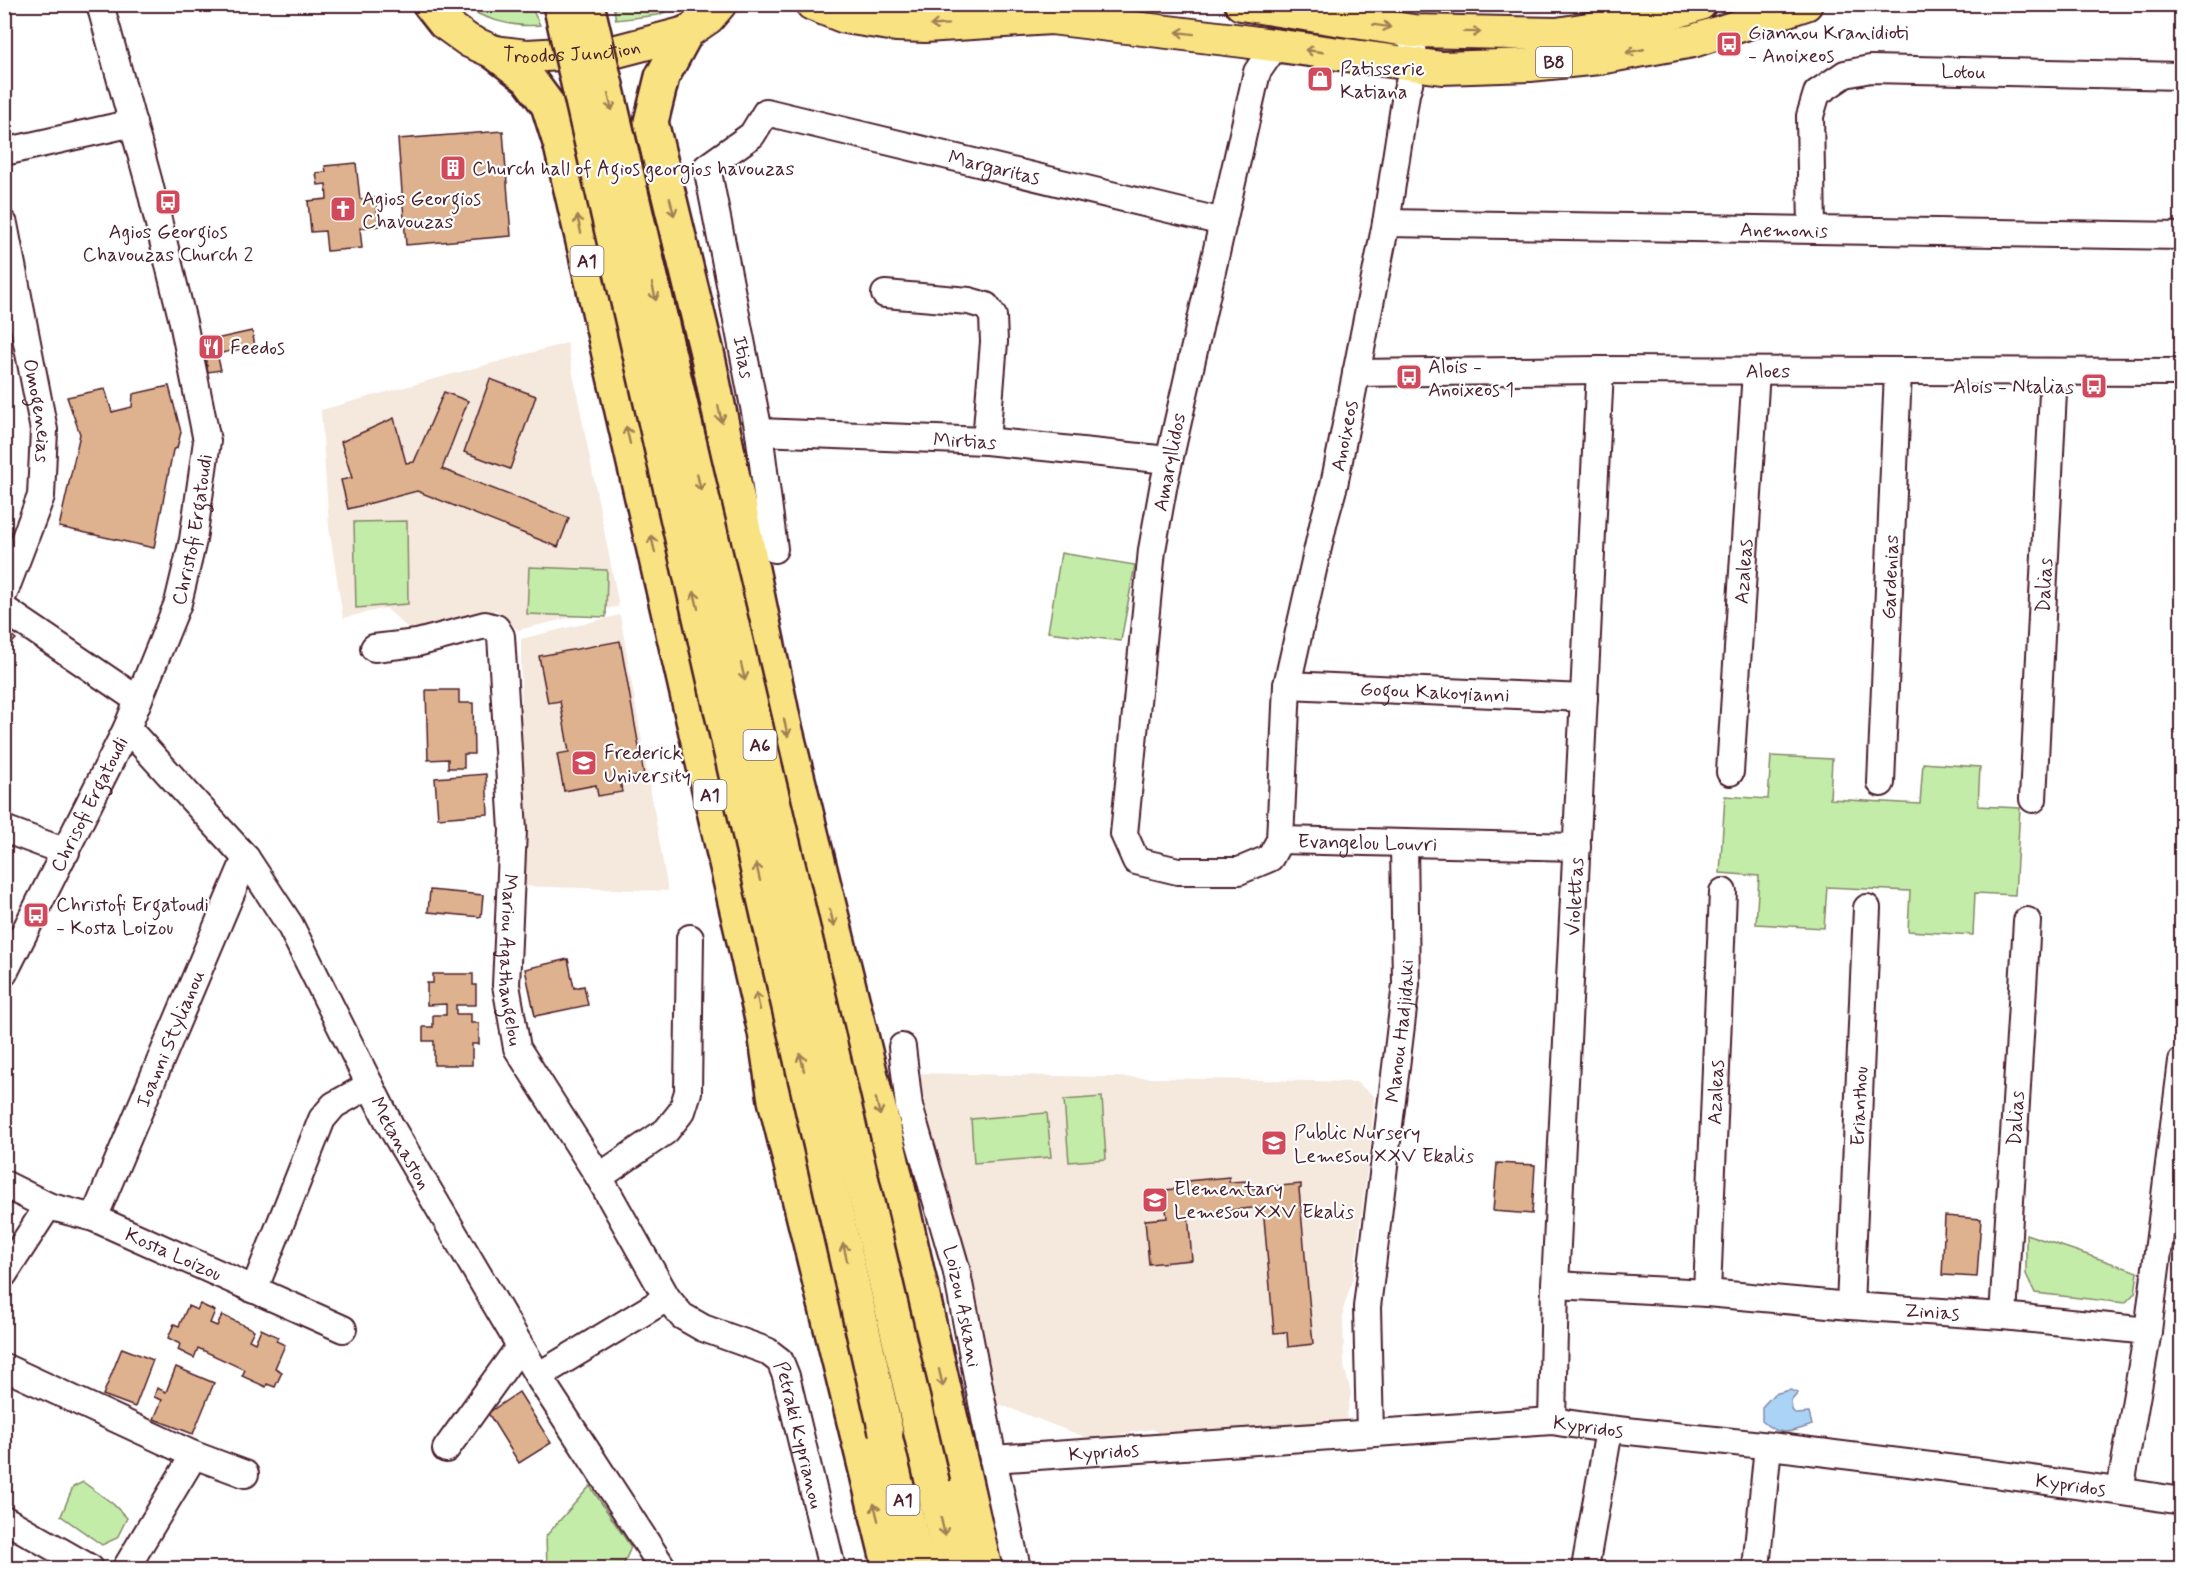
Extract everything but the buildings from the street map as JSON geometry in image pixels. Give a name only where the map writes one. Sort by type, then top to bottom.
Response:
[{"type":"highway","name":"A6","points":[[560,4],[886,1432]]},
{"type":"highway","name":"A6","points":[[587,4],[933,1485]]},
{"type":"highway","points":[[686,33],[662,77],[651,122],[708,357],[784,723],[891,1157],[986,1569]]},
{"type":"highway","name":"A1","points":[[495,52],[528,78],[548,105],[561,146],[765,1032],[775,1100]]},
{"type":"highway","points":[[775,1100],[856,1360],[886,1432]]},
{"type":"highway","points":[[775,1100],[890,1569]]},
{"type":"highway","points":[[891,1157],[904,1275],[933,1485]]},
{"type":"highway","name":"A1","points":[[886,1432],[919,1569]]},
{"type":"highway","name":"A1","points":[[933,1485],[952,1569]]},
{"type":"main road","name":"Troodos Junction","points":[[429,4],[444,23],[469,41],[495,52],[527,56],[617,51],[686,33],[708,18],[720,4]]},
{"type":"main road","name":"B8","points":[[812,4],[845,16],[896,25],[925,26],[1051,18],[1243,41],[1267,57],[1442,68],[1530,65],[1599,58],[1692,40],[1806,4]]},
{"type":"main road","name":"B8","points":[[1241,4],[1413,31],[1557,34],[1657,18],[1700,4]]},
{"type":"street","name":"Christofi Ergatoudi","points":[[100,4],[133,123],[183,322],[207,441],[193,540],[178,603],[138,700]]},
{"type":"street","name":"Anoixeos","points":[[1280,840],[1287,685],[1334,484],[1386,223],[1406,94],[1414,65],[1413,31]]},
{"type":"street","name":"Amaryllidos","points":[[1136,861],[1124,834],[1152,550],[1168,460],[1223,222],[1267,57]]},
{"type":"street","name":"Lotou","points":[[1812,229],[1809,116],[1817,93],[1845,74],[1870,69],[2181,76]]},
{"type":"street","name":"Margaritas","points":[[766,112],[1223,222]]},
{"type":"street","name":"Itias","points":[[766,112],[752,135],[707,166],[759,432],[774,549]]},
{"type":"street","points":[[4,152],[133,123]]},
{"type":"street","name":"Anemonis","points":[[1386,223],[2181,236]]},
{"type":"street","name":"Omogeneias","points":[[4,224],[13,312],[44,430],[41,496],[4,593]]},
{"type":"street","points":[[885,294],[969,301],[986,306],[993,316],[994,342],[986,441]]},
{"type":"street","name":"Aloes","points":[[1356,373],[1600,370],[2181,372]]},
{"type":"street","name":"Violettas","points":[[1552,1421],[1555,1285],[1600,370]]},
{"type":"street","name":"Azaleas","points":[[1730,772],[1756,371]]},
{"type":"street","name":"Gardenias","points":[[1881,783],[1898,371]]},
{"type":"street","name":"Dalias","points":[[2033,799],[2055,372]]},
{"type":"street","name":"Mirtias","points":[[759,432],[986,441],[1168,460]]},
{"type":"street","points":[[4,609],[138,700]]},
{"type":"street","name":"Mariou Agathangelou","points":[[374,648],[417,643],[485,625],[496,628],[501,636],[513,830],[506,985],[517,1048],[599,1177],[667,1298]]},
{"type":"street","name":"Gogou Kakoyianni","points":[[1287,685],[1584,698]]},
{"type":"street","name":"Chrisofi Ergatoudi","points":[[4,973],[127,728],[138,700]]},
{"type":"street","name":"Metanaston","points":[[127,728],[246,858],[290,924],[390,1125],[538,1376],[663,1569]]},
{"type":"street","points":[[4,829],[66,852]]},
{"type":"street","name":"Evangelou Louvri","points":[[1136,861],[1178,871],[1239,871],[1270,858],[1280,840],[1577,847]]},
{"type":"street","name":"Manou Hadjidaki","points":[[1370,1433],[1366,1307],[1406,984],[1404,844]]},
{"type":"street","name":"Ioanni Stylianou","points":[[94,1218],[246,858]]},
{"type":"street","name":"Azaleas","points":[[1707,1293],[1723,892]]},
{"type":"street","name":"Erianthou","points":[[1850,1306],[1867,908]]},
{"type":"street","name":"Dalias","points":[[2003,1316],[2027,921]]},
{"type":"street","points":[[599,1177],[666,1131],[682,1111],[688,1092],[690,938]]},
{"type":"street","name":"Loizou Askani","points":[[902,1047],[909,1106],[956,1268],[1017,1569]]},
{"type":"street","points":[[2120,1491],[2148,1331],[2181,1061]]},
{"type":"street","points":[[254,1290],[322,1119],[334,1105],[369,1085]]},
{"type":"street","name":"Kosta Loizou","points":[[4,1184],[48,1206],[94,1218],[343,1329]]},
{"type":"street","points":[[4,1274],[48,1206]]},
{"type":"street","name":"Zinias","points":[[1555,1285],[1707,1293],[1850,1306],[2003,1316],[2148,1331]]},
{"type":"street","points":[[538,1376],[667,1298]]},
{"type":"street","name":"Petraki Kyprianou","points":[[667,1298],[682,1316],[703,1328],[767,1351],[780,1361],[786,1376],[832,1569]]},
{"type":"street","points":[[446,1449],[520,1346]]},
{"type":"street","points":[[4,1367],[194,1455],[245,1474]]},
{"type":"street","name":"Kypridos","points":[[993,1459],[1552,1421],[1609,1430],[1768,1446],[2120,1491],[2181,1501]]},
{"type":"street","points":[[1585,1569],[1609,1430]]},
{"type":"street","points":[[1756,1569],[1768,1446]]},
{"type":"street","points":[[126,1569],[194,1455]]},
{"type":"street","points":[[4,1519],[90,1569]]},
{"type":"shaded area","points":[[567,343],[619,606],[518,630],[496,610],[411,631],[386,608],[343,618],[329,527],[321,410]]},
{"type":"shaded area","name":"Frederick University","points":[[620,615],[668,891],[522,886],[521,639]]},
{"type":"shaded area","name":"Elementary Lemesou XXV Ekalis","points":[[911,1073],[1356,1082],[1374,1096],[1372,1131],[1353,1278],[1343,1310],[1344,1366],[1351,1393],[1346,1421],[1317,1427],[1168,1440],[1153,1429],[1090,1439],[991,1401]]},
{"type":"green space","points":[[613,4],[681,5],[658,15],[616,20]]},
{"type":"green space","points":[[461,5],[530,5],[540,25],[530,26],[499,21]]},
{"type":"green space","points":[[407,521],[408,604],[356,608],[354,522]]},
{"type":"green space","points":[[1061,553],[1135,565],[1121,641],[1048,632]]},
{"type":"green space","points":[[529,567],[607,570],[606,617],[527,614]]},
{"type":"green space","points":[[1771,756],[1832,759],[1830,799],[1920,804],[1923,763],[1980,767],[1978,806],[2020,808],[2015,895],[1975,893],[1973,935],[1908,931],[1910,891],[1827,887],[1824,928],[1756,924],[1759,876],[1720,873],[1725,796],[1768,799]]},
{"type":"green space","points":[[1102,1097],[1106,1159],[1069,1162],[1064,1100]]},
{"type":"green space","points":[[1047,1113],[1051,1157],[974,1163],[971,1119]]},
{"type":"green space","points":[[2026,1234],[2138,1272],[2135,1293],[2125,1303],[2035,1293],[2026,1274]]},
{"type":"green space","points":[[83,1482],[112,1503],[127,1518],[117,1538],[102,1545],[61,1516],[73,1487]]},
{"type":"green space","points":[[590,1486],[631,1547],[622,1568],[547,1568],[546,1536]]},
{"type":"water","points":[[1790,1390],[1798,1393],[1791,1401],[1792,1410],[1796,1414],[1809,1413],[1812,1425],[1780,1432],[1762,1421],[1762,1407],[1774,1394]]},
{"type":"place","name":"Giannou Kranidioti - Anoixeos","points":[[1729,44]]},
{"type":"place","name":"Patisserie Katiana","points":[[1320,79]]},
{"type":"place","name":"Church hall of Agios georgios havouzas","points":[[453,168]]},
{"type":"place","name":"Agios Georgios Chavouzas Church 2","points":[[168,202]]},
{"type":"place","name":"Agios Georgios Chavouzas","points":[[343,209]]},
{"type":"place","name":"Feedos","points":[[211,347]]},
{"type":"place","name":"Alois - Anoixeos 1","points":[[1409,377]]},
{"type":"place","name":"Alois - Ntalias","points":[[2094,386]]},
{"type":"place","name":"Frederick University","points":[[584,763]]},
{"type":"place","name":"Christofi Ergatoudi - Kosta Loizou","points":[[36,915]]},
{"type":"place","name":"Public Nursery Lemesou XXV Ekalis","points":[[1274,1143]]},
{"type":"place","name":"Elementary Lemesou XXV Ekalis","points":[[1155,1200]]}]
